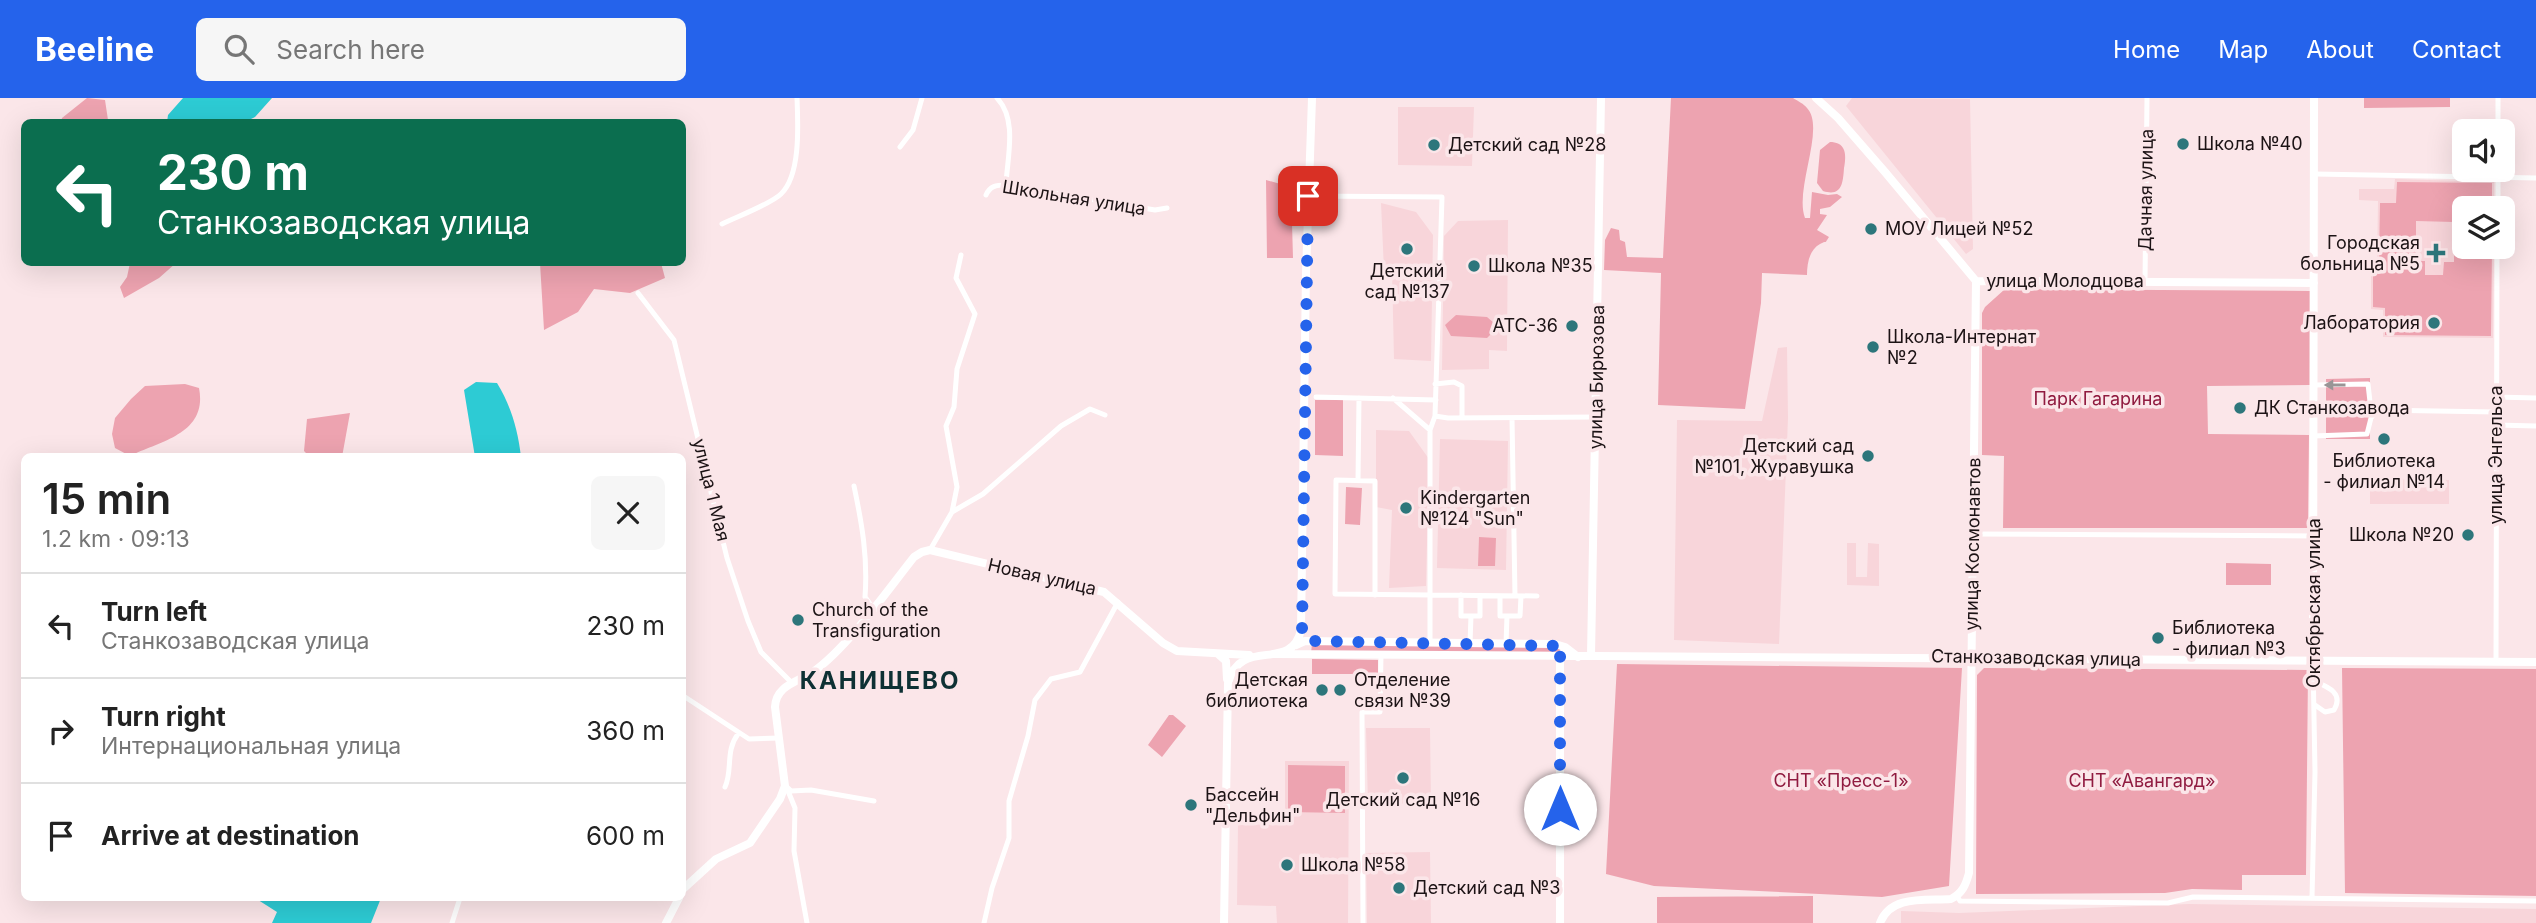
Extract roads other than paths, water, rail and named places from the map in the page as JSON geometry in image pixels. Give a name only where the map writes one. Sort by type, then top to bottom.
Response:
[{"type":"street","points":[[722,224],[780,195],[793,177],[797,98]]},
{"type":"street","points":[[900,147],[913,130],[922,98]]},
{"type":"street","points":[[997,98],[1008,113],[1006,185]]},
{"type":"street","points":[[1302,655],[1295,650],[1301,630],[1312,98]]},
{"type":"street","name":"улица Бирюзова","points":[[1591,656],[1601,98]]},
{"type":"street","name":"улица Молодцова","points":[[1815,98],[1838,118],[1976,281],[2314,283]]},
{"type":"street","name":"Дачная улица","points":[[2145,281],[2147,98]]},
{"type":"street","name":"Октябрьская улица","points":[[2312,897],[2315,705],[2314,98]]},
{"type":"street","points":[[2498,98],[2498,119]]},
{"type":"street","points":[[2315,174],[2452,177]]},
{"type":"street","points":[[2515,178],[2536,178]]},
{"type":"street","name":"Школьная улица","points":[[986,195],[989,189],[996,185],[1006,185],[1156,211],[1167,208]]},
{"type":"street","points":[[1308,196],[1442,197],[1436,400],[1435,416],[1430,430],[1430,642]]},
{"type":"street","points":[[807,923],[794,851],[795,807],[785,786],[776,700],[783,688],[814,671],[873,608],[914,557],[930,550],[952,512],[957,487],[946,426],[954,407],[957,369],[975,314],[956,278],[961,256]]},
{"type":"street","name":"улица Энгельса","points":[[2496,662],[2497,259]]},
{"type":"street","name":"улица Космонавтов","points":[[1960,893],[1969,873],[1976,281]]},
{"type":"street","name":"улица 1 Мая","points":[[638,293],[674,340],[727,558],[752,631],[761,652],[792,683]]},
{"type":"street","points":[[1435,384],[1454,382],[1462,386],[1462,418]]},
{"type":"street","points":[[2314,385],[2368,384],[2371,402],[2376,410]]},
{"type":"street","points":[[1316,397],[1436,400]]},
{"type":"street","points":[[2496,397],[2536,398]]},
{"type":"street","points":[[1358,481],[1359,398]]},
{"type":"street","points":[[1392,398],[1430,430]]},
{"type":"street","points":[[952,512],[984,494],[1061,426],[1090,409],[1105,415]]},
{"type":"street","points":[[2376,410],[2496,412]]},
{"type":"street","points":[[2313,436],[2367,434],[2376,410]]},
{"type":"street","points":[[1435,416],[1596,417]]},
{"type":"street","points":[[1500,596],[1500,616],[1520,616],[1512,418]]},
{"type":"street","points":[[2496,425],[2536,426]]},
{"type":"street","points":[[1375,595],[1375,481],[1336,481],[1335,594],[1375,595],[1429,594],[1536,596]]},
{"type":"street","points":[[854,486],[865,540],[865,597],[873,608]]},
{"type":"street","points":[[1972,534],[2313,536]]},
{"type":"street","name":"Новая улица","points":[[930,550],[1104,592],[1172,649],[1181,652],[1257,655]]},
{"type":"street","points":[[1461,595],[1461,616],[1480,616],[1480,596]]},
{"type":"street","points":[[985,923],[992,888],[1009,838],[1009,802],[1028,736],[1035,700],[1051,679],[1080,673],[1118,602]]},
{"type":"street","points":[[1471,616],[1471,643]]},
{"type":"street","points":[[1506,644],[1507,616]]},
{"type":"street","points":[[1301,630],[1304,637],[1312,641]]},
{"type":"street","points":[[1276,654],[1312,641],[1430,642],[1562,646],[1578,657]]},
{"type":"street","points":[[1560,923],[1562,646]]},
{"type":"street","points":[[1218,654],[1227,664],[1224,923]]},
{"type":"street","points":[[1227,691],[1235,667],[1241,661],[1257,655]]},
{"type":"street","name":"Станкозаводская улица","points":[[1257,655],[1963,657],[1971,660],[2536,663]]},
{"type":"street","points":[[1363,923],[1362,712],[1380,712],[1381,655]]},
{"type":"street","points":[[2314,681],[2331,688],[2337,694],[2338,703],[2334,710],[2325,712],[2315,705]]},
{"type":"street","points":[[686,698],[749,739],[779,738]]},
{"type":"street","points":[[725,787],[729,777],[728,761],[738,734]]},
{"type":"street","points":[[785,786],[791,791],[811,790],[874,801]]},
{"type":"street","points":[[686,885],[716,859],[750,844],[780,799],[785,786]]},
{"type":"street","points":[[1960,893],[1960,901],[2168,903],[2193,897],[2536,901]]},
{"type":"street","points":[[1880,923],[1884,914],[1899,903],[1951,899],[1960,893]]},
{"type":"street","points":[[452,923],[459,901]]},
{"type":"street","points":[[666,923],[677,901]]},
{"type":"water","points":[[183,98],[272,98],[251,119],[167,119]]},
{"type":"water","points":[[476,382],[497,383],[513,418],[520,453],[474,453],[464,390]]},
{"type":"water","points":[[260,901],[380,901],[371,923],[272,923],[277,912]]},
{"type":"place","name":"Школа №40","points":[[2183,144]]},
{"type":"place","name":"Детский сад №28","points":[[1434,145]]},
{"type":"place","name":"МОУ Лицей №52","points":[[1871,229]]},
{"type":"place","name":"Детский сад №137","points":[[1407,249]]},
{"type":"place","name":"Городская больница №5","points":[[2436,253]]},
{"type":"place","name":"Школа №35","points":[[1474,266]]},
{"type":"place","name":"Лаборатория","points":[[2434,323]]},
{"type":"place","name":"АТС-36","points":[[1572,326]]},
{"type":"place","name":"Школа-Интернат №2","points":[[1873,347]]},
{"type":"place","name":"ДК Станкозавода","points":[[2240,408]]},
{"type":"place","name":"Библиотека - филиал №14","points":[[2384,439]]},
{"type":"place","name":"Детский сад №101, Журавушка","points":[[1868,456]]},
{"type":"place","name":"Kindergarten №124 \"Sun\"","points":[[1406,508]]},
{"type":"place","name":"Школа №20","points":[[2468,535]]},
{"type":"place","name":"Church of the Transfiguration","points":[[798,620]]},
{"type":"place","name":"Библиотека - филиал №3","points":[[2158,638]]},
{"type":"place","name":"Детская библиотека","points":[[1322,690]]},
{"type":"place","name":"Отделение связи №39","points":[[1340,690]]},
{"type":"place","name":"Детский сад №16","points":[[1403,778]]},
{"type":"place","name":"Бассейн \"Дельфин\"","points":[[1191,805]]},
{"type":"place","name":"Школа №58","points":[[1287,865]]},
{"type":"place","name":"Детский сад №3","points":[[1399,888]]},
{"type":"district","name":"КАНИЩЕВО","points":[[880,681]]},
{"type":"park label","name":"Парк Гагарина","points":[[2098,399]]},
{"type":"park label","name":"СНТ «Пресс-1»","points":[[1841,781]]},
{"type":"park label","name":"СНТ «Авангард»","points":[[2142,781]]}]
